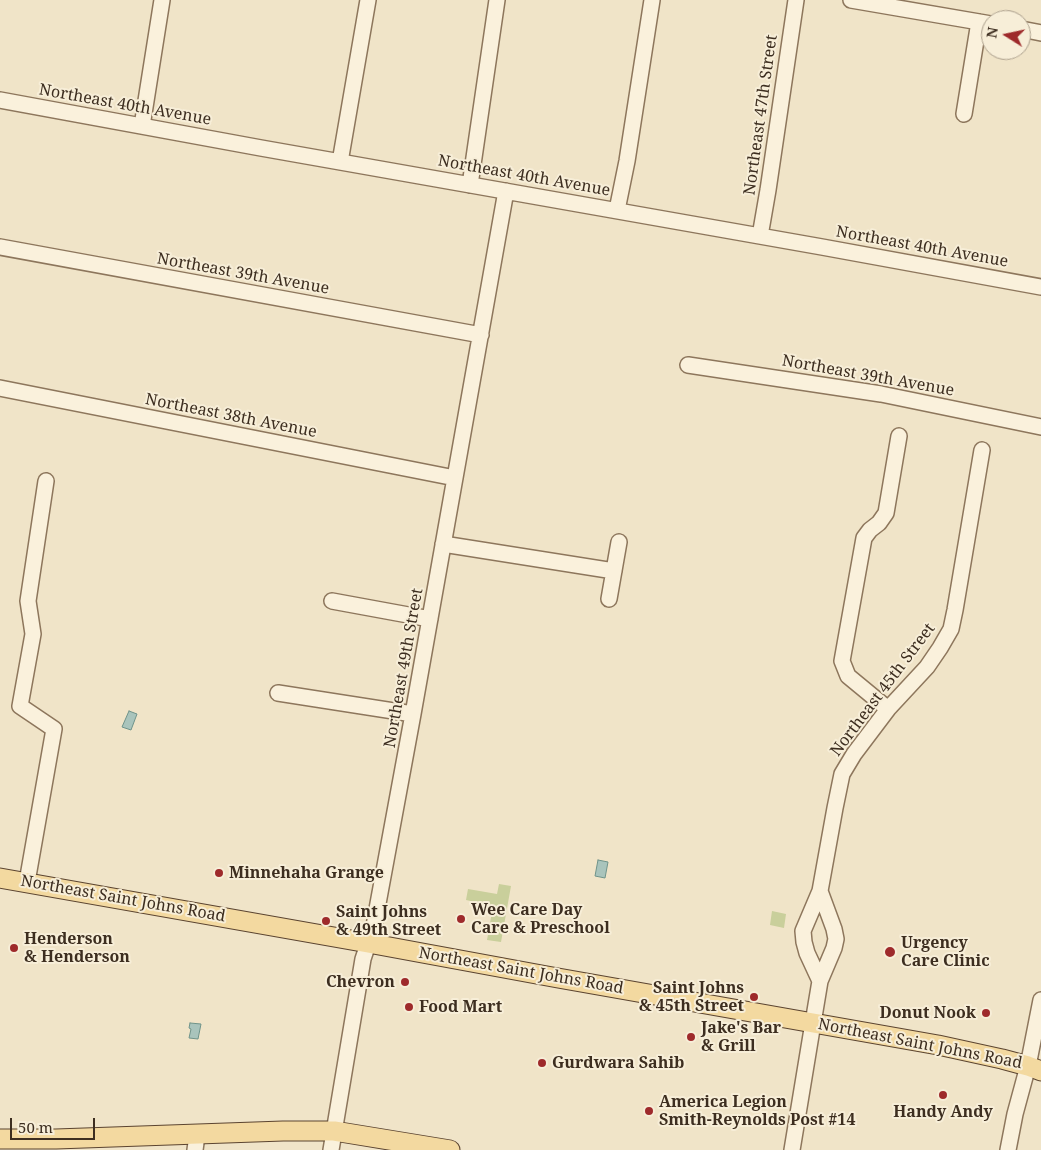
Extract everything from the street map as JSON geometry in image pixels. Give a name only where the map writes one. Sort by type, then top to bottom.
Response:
[{"type":"main road","name":"Northeast Saint Johns Road","points":[[0,878],[955,1048],[1035,1069]]},
{"type":"main road","points":[[0,1139],[55,1145],[196,1142],[283,1131],[334,1131],[450,1150]]},
{"type":"street","points":[[142,126],[162,0]]},
{"type":"street","points":[[340,162],[368,0]]},
{"type":"street","points":[[470,185],[497,0]]},
{"type":"street","points":[[617,210],[627,161],[652,0]]},
{"type":"street","name":"Northeast 47th Street","points":[[760,236],[796,0]]},
{"type":"street","points":[[851,0],[981,22]]},
{"type":"street","points":[[964,114],[981,40]]},
{"type":"street","name":"Northeast 40th Avenue","points":[[0,100],[1041,287]]},
{"type":"street","name":"Northeast 49th Street","points":[[331,1150],[362,958],[376,918],[506,191]]},
{"type":"street","name":"Northeast 39th Avenue","points":[[0,248],[481,335]]},
{"type":"street","name":"Northeast 39th Avenue","points":[[688,365],[881,394],[1041,427]]},
{"type":"street","name":"Northeast 38th Avenue","points":[[0,388],[455,478]]},
{"type":"street","points":[[888,709],[848,676],[842,661],[864,538],[870,530],[880,523],[886,512],[899,436]]},
{"type":"street","name":"Northeast 45th Street","points":[[820,981],[807,953],[803,931],[820,891],[834,808],[842,774],[854,754],[888,709],[927,667],[951,629],[982,450]]},
{"type":"street","points":[[27,882],[54,729],[20,706],[33,634],[28,601],[46,481]]},
{"type":"street","points":[[609,599],[619,542]]},
{"type":"street","points":[[444,544],[614,571]]},
{"type":"street","points":[[332,601],[430,619]]},
{"type":"street","points":[[278,693],[413,714]]},
{"type":"street","name":"Northeast 45th Street","points":[[792,1150],[820,981],[836,939],[820,891]]},
{"type":"street","points":[[1008,1150],[1015,1114],[1035,1069],[1041,1000]]},
{"type":"green space","points":[[499,884],[511,886],[501,942],[487,940],[493,906],[466,900],[468,889],[497,894]]},
{"type":"green space","points":[[772,911],[786,914],[784,928],[770,925]]},
{"type":"water","points":[[129,711],[137,714],[131,730],[122,727]]},
{"type":"water","points":[[598,860],[608,862],[605,878],[595,876]]},
{"type":"water","points":[[190,1023],[201,1024],[198,1039],[189,1038]]},
{"type":"place","name":"Minnehaha Grange","points":[[219,873]]},
{"type":"place","name":"Wee Care Day Care & Preschool","points":[[461,919]]},
{"type":"place","name":"Saint Johns & 49th Street","points":[[326,921]]},
{"type":"place","name":"Henderson & Henderson","points":[[14,948]]},
{"type":"place","name":"Urgency Care Clinic","points":[[890,952]]},
{"type":"place","name":"Chevron","points":[[405,982]]},
{"type":"place","name":"Saint Johns & 45th Street","points":[[754,997]]},
{"type":"place","name":"Food Mart","points":[[409,1007]]},
{"type":"place","name":"Donut Nook","points":[[986,1013]]},
{"type":"place","name":"Jake's Bar & Grill","points":[[691,1037]]},
{"type":"place","name":"Gurdwara Sahib","points":[[542,1063]]},
{"type":"place","name":"Handy Andy","points":[[943,1095]]},
{"type":"place","name":"America Legion Smith-Reynolds Post #14","points":[[649,1111]]}]
